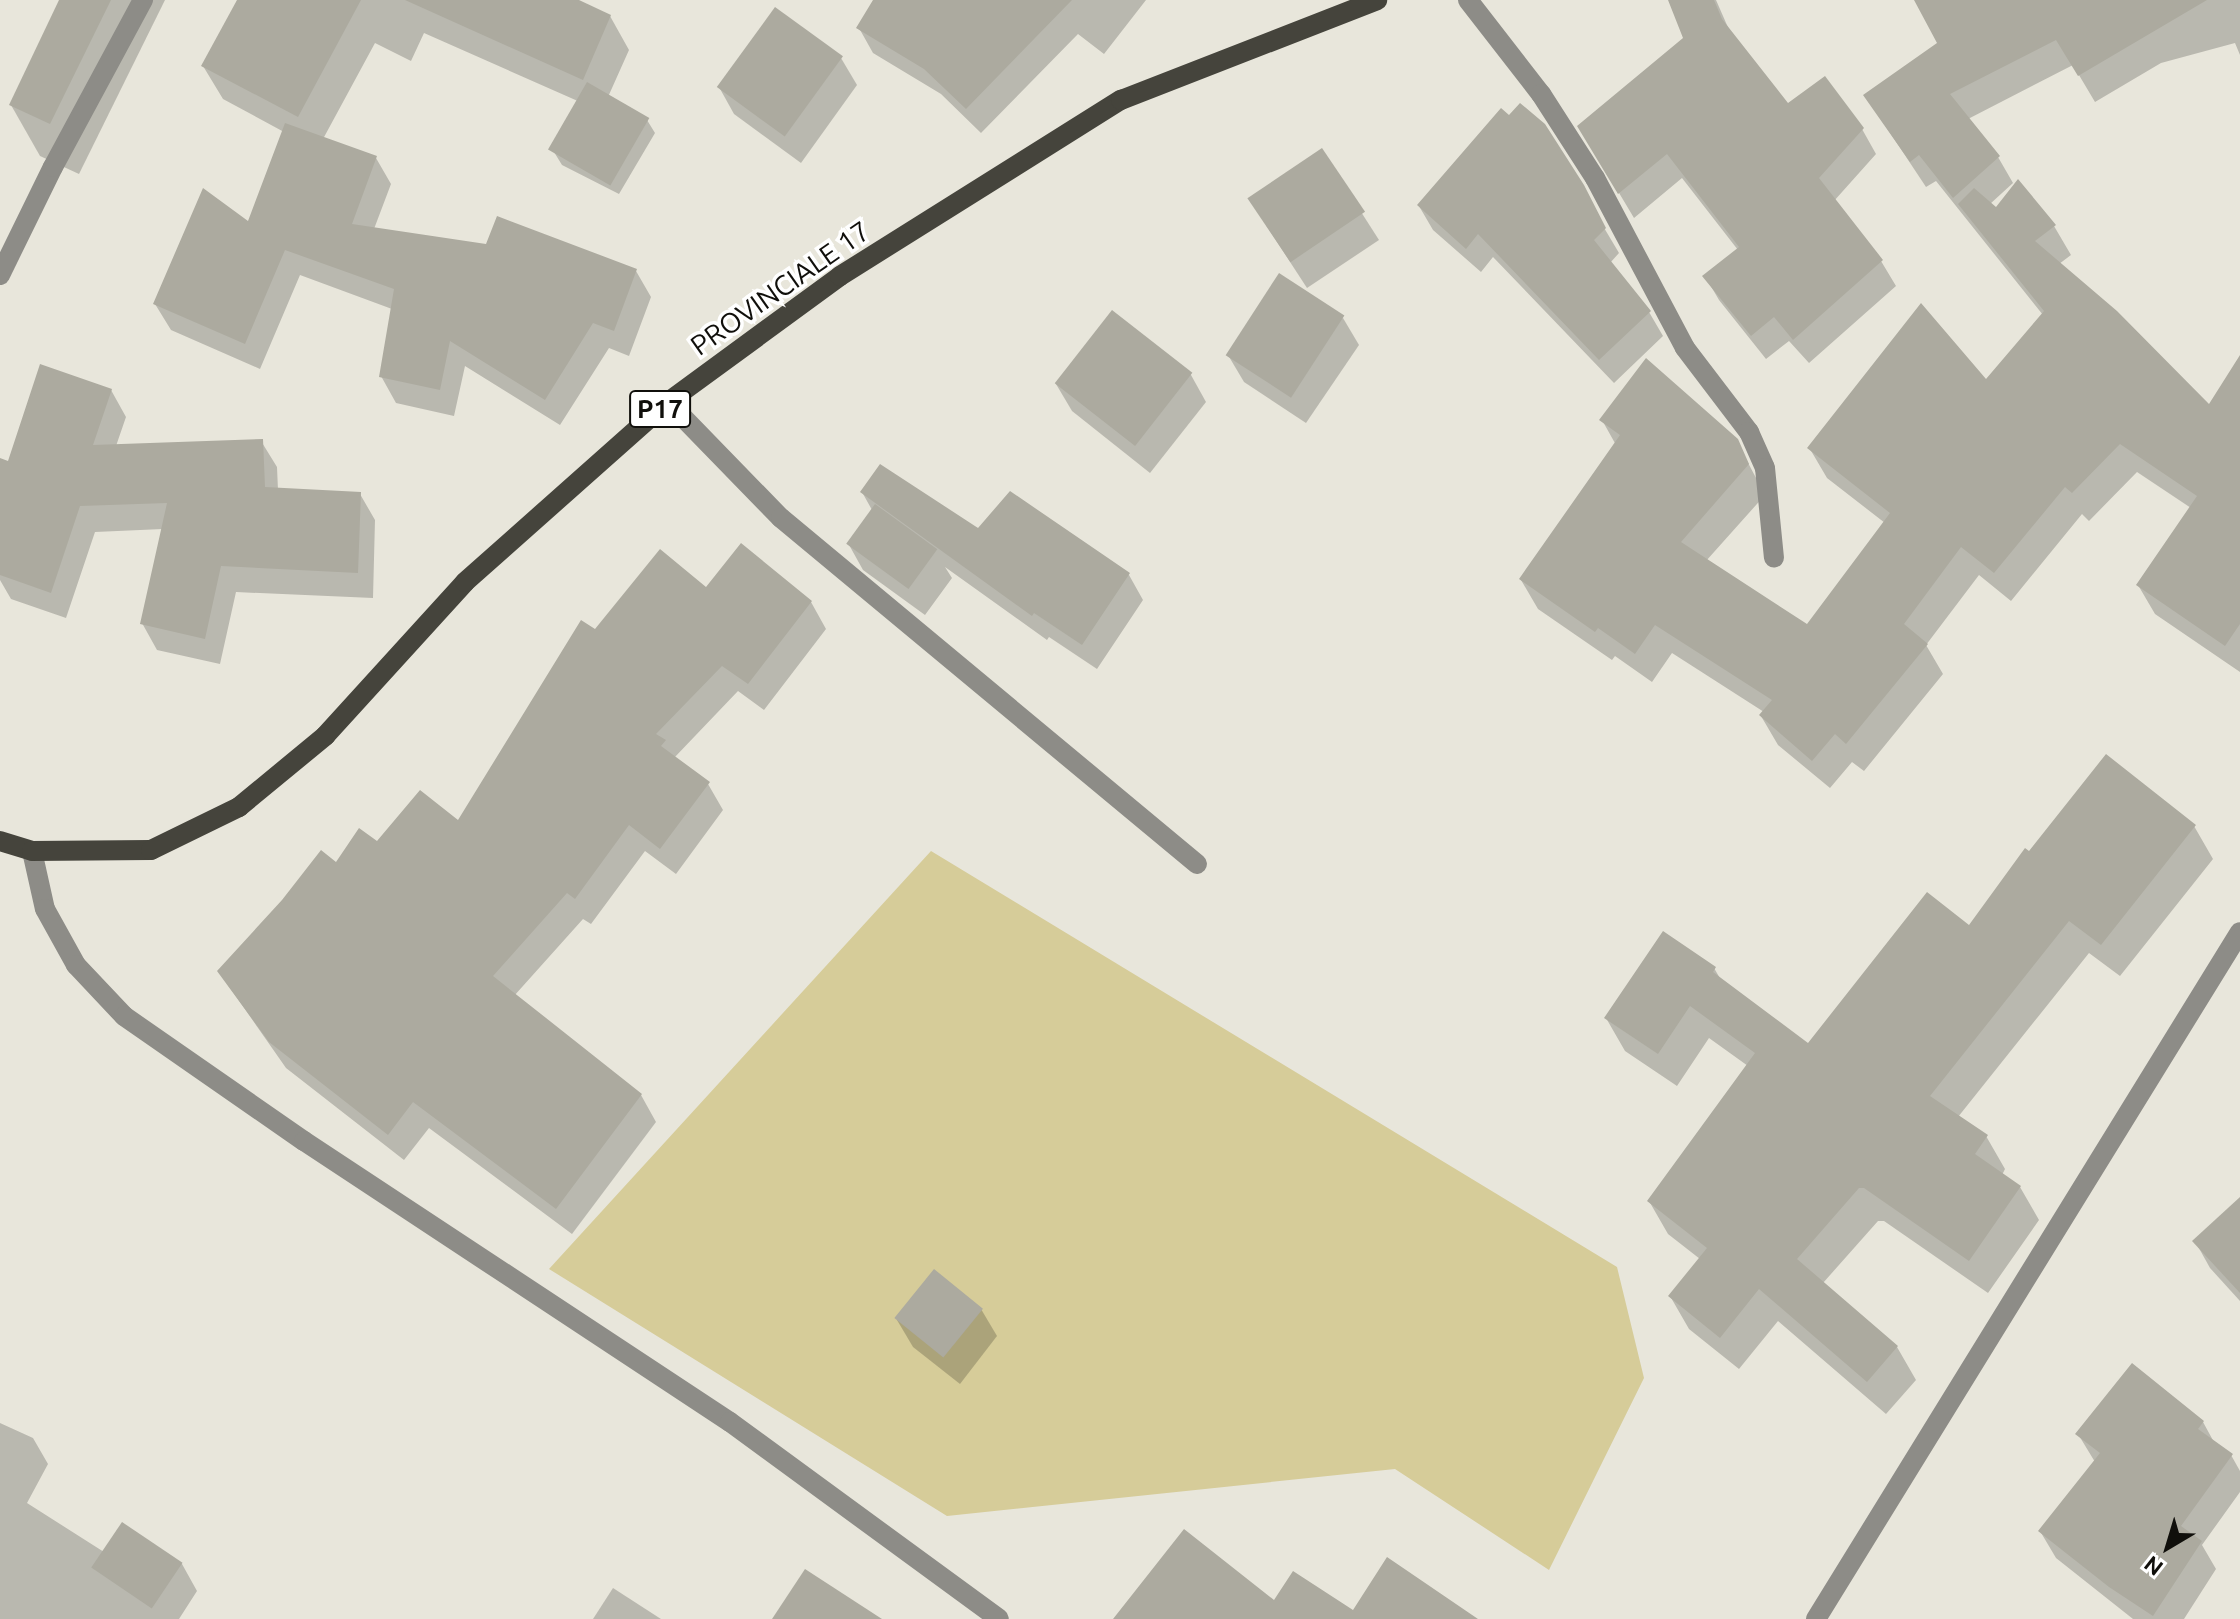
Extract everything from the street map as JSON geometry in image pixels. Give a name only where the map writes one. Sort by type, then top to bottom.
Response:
[{"type":"main road","name":"PROVINCIALE 17","points":[[0,841],[32,851],[151,850],[239,807],[325,736],[465,582],[668,402],[840,276],[1121,100],[1377,0]]},
{"type":"street","points":[[0,275],[53,167],[143,0]]},
{"type":"street","points":[[1468,0],[1541,94],[1595,178],[1685,348],[1749,432],[1765,468],[1774,558]]},
{"type":"street","points":[[668,402],[781,518],[1197,864]]},
{"type":"street","points":[[32,851],[45,909],[76,965],[124,1016],[304,1141],[730,1422],[975,1613],[999,1619]]},
{"type":"street","points":[[1816,1619],[2240,932]]},
{"type":"shaded area","points":[[931,851],[1617,1267],[1644,1378],[1549,1570],[1395,1469],[947,1516],[549,1269]]},
{"type":"building","points":[[59,0],[111,0],[50,124],[9,105]]},
{"type":"building","points":[[237,0],[361,0],[298,117],[201,66]]},
{"type":"building","points":[[405,0],[579,0],[611,15],[583,80]]},
{"type":"building","points":[[873,0],[1072,0],[966,109],[924,69],[856,28]]},
{"type":"building","points":[[1668,0],[1714,0],[1722,19],[1788,103],[1825,76],[1864,128],[1819,178],[1883,260],[1793,340],[1774,317],[1751,336],[1702,276],[1739,247],[1667,154],[1618,194],[1577,126],[1683,38]]},
{"type":"building","points":[[1914,0],[2207,0],[2078,76],[2056,40],[1950,94],[2000,156],[1953,198],[1919,155],[1910,162],[1863,95],[1937,43]]},
{"type":"building","points":[[775,7],[843,56],[785,136],[717,87]]},
{"type":"building","points":[[587,82],[649,118],[610,186],[548,150]]},
{"type":"building","points":[[1520,103],[1545,124],[1584,185],[1606,228],[1594,240],[1651,311],[1599,360],[1478,234],[1466,249],[1417,205],[1501,108],[1509,115]]},
{"type":"building","points":[[285,123],[377,156],[352,224],[486,244],[497,216],[637,269],[614,331],[593,323],[545,400],[450,341],[440,390],[379,377],[394,289],[285,250],[245,344],[153,304],[203,188],[248,221]]},
{"type":"building","points":[[1322,148],[1365,212],[1290,262],[1247,198]]},
{"type":"building","points":[[2018,179],[2056,225],[2035,241],[2117,311],[2209,404],[2240,355],[2240,624],[2225,646],[2136,585],[2197,496],[2120,444],[2072,493],[2065,487],[1994,573],[1961,547],[1904,624],[1928,644],[1846,744],[1835,734],[1812,761],[1759,715],[1772,700],[1655,625],[1635,654],[1598,628],[1595,632],[1519,579],[1620,435],[1599,420],[1646,358],[1738,439],[1749,464],[1681,542],[1807,624],[1890,513],[1807,448],[1921,303],[1986,379],[2044,311],[1958,204],[1974,188],[1996,207]]},
{"type":"building","points":[[1279,273],[1344,315],[1291,398],[1226,355]]},
{"type":"building","points":[[1112,310],[1192,373],[1135,446],[1055,383]]},
{"type":"building","points":[[40,364],[112,389],[93,445],[263,439],[265,487],[361,492],[358,573],[221,566],[205,639],[140,624],[167,503],[80,506],[51,593],[0,575],[0,458],[8,461]]},
{"type":"building","points":[[880,464],[978,528],[1010,491],[1130,573],[1082,645],[1034,613],[1032,616],[860,492]]},
{"type":"building","points":[[875,504],[937,549],[908,589],[846,544]]},
{"type":"building","points":[[741,543],[812,601],[748,684],[722,666],[656,734],[666,740],[661,746],[710,782],[660,849],[629,825],[575,899],[567,893],[493,976],[642,1094],[556,1209],[413,1102],[388,1135],[269,1042],[217,971],[282,900],[321,850],[336,862],[359,828],[377,841],[420,790],[458,820],[581,620],[595,629],[660,549],[706,587]]},
{"type":"building","points":[[2106,754],[2196,825],[2101,945],[2069,921],[1930,1096],[1988,1135],[1975,1154],[2021,1186],[1969,1261],[1864,1188],[1859,1188],[1797,1259],[1898,1346],[1867,1382],[1759,1289],[1720,1338],[1668,1296],[1707,1248],[1647,1201],[1755,1053],[1690,1006],[1658,1054],[1604,1018],[1663,931],[1716,967],[1713,972],[1808,1043],[1927,892],[1969,925],[2025,848],[2029,851]]},
{"type":"building","points":[[2240,1197],[2240,1293],[2192,1241]]},
{"type":"building","points":[[934,1269],[983,1309],[943,1358],[894,1318]]},
{"type":"building","points":[[2132,1363],[2204,1421],[2198,1429],[2233,1454],[2181,1526],[2202,1541],[2153,1616],[2109,1587],[2038,1531],[2100,1453],[2075,1434]]},
{"type":"building","points":[[122,1522],[183,1563],[152,1608],[91,1568]]},
{"type":"building","points":[[1184,1529],[1274,1600],[1293,1571],[1353,1610],[1387,1557],[1478,1619],[1113,1619]]},
{"type":"building","points":[[805,1569],[882,1619],[772,1619]]}]
